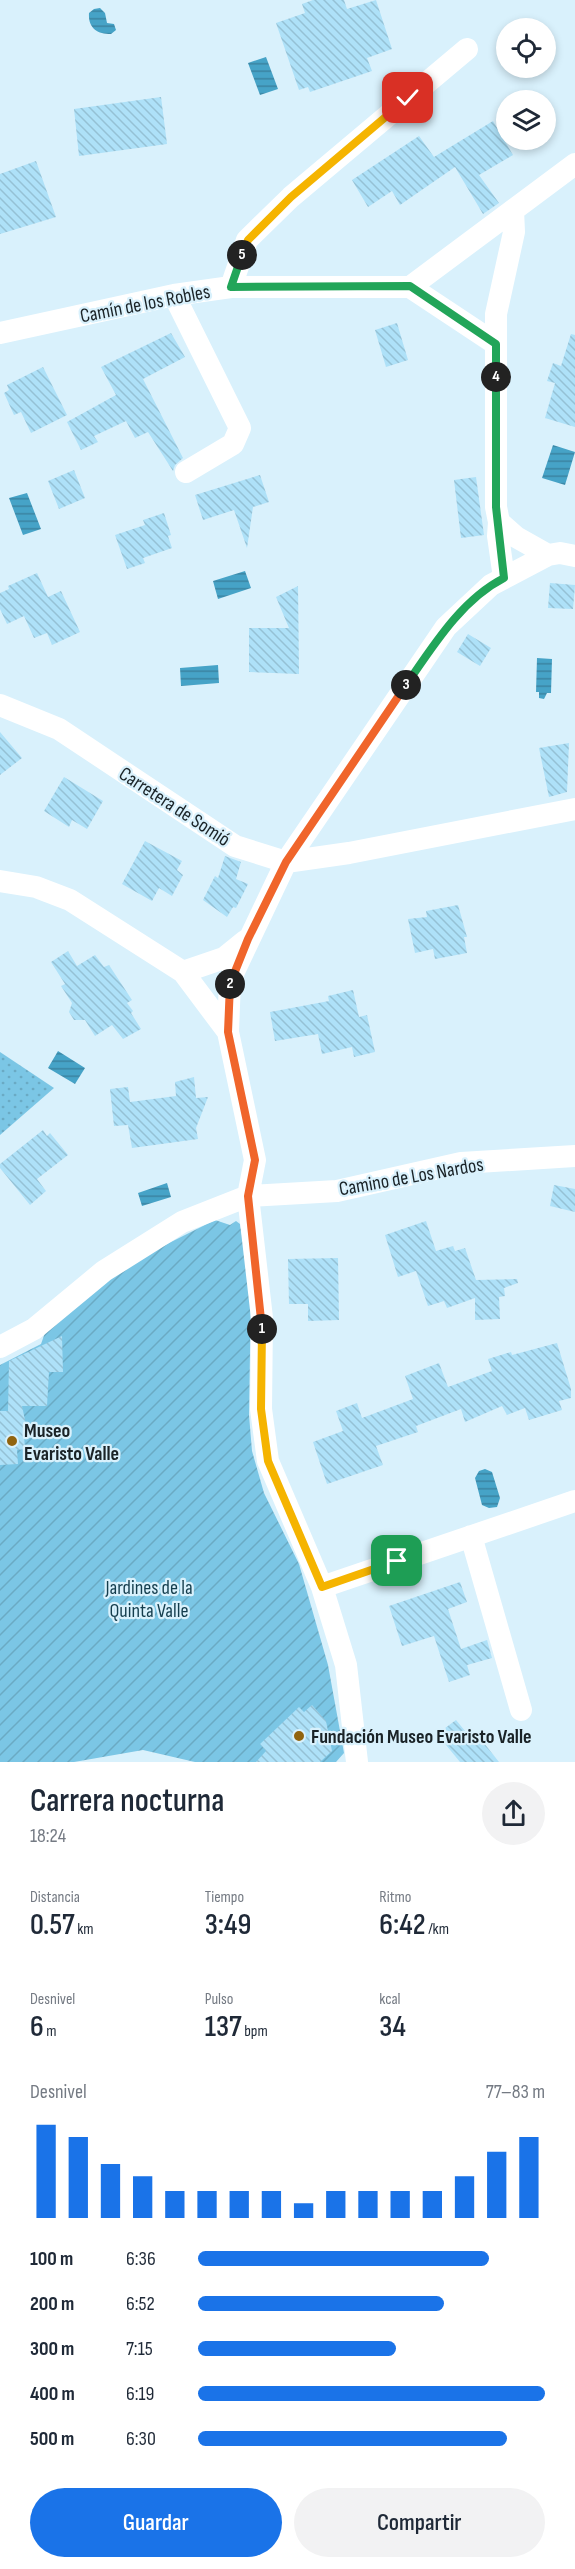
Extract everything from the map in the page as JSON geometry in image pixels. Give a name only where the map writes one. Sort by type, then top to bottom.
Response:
[{"type":"street","points":[[231,287],[248,240],[291,197],[466,49]]},
{"type":"street","points":[[496,344],[410,286],[575,164]]},
{"type":"street","points":[[504,578],[496,507],[496,314],[514,232],[513,210]]},
{"type":"street","name":"Camín de los Robles","points":[[0,333],[174,295],[231,287],[410,286]]},
{"type":"street","points":[[174,295],[240,428],[233,444],[186,472]]},
{"type":"street","points":[[499,522],[516,537],[548,555]]},
{"type":"street","points":[[357,1762],[346,1665],[322,1587],[268,1461],[261,1409],[262,1318],[248,1196],[255,1160],[228,1032],[230,980],[286,862],[446,627],[491,585],[548,555],[560,553],[575,556]]},
{"type":"street","name":"Carretera de Somió","points":[[0,705],[59,729],[235,846],[286,862],[349,853],[575,809]]},
{"type":"street","points":[[0,881],[36,887],[70,900],[183,972],[228,1032]]},
{"type":"street","points":[[183,972],[224,958],[248,939]]},
{"type":"street","name":"Camino de Los Nardos","points":[[0,1347],[34,1329],[104,1271],[182,1222],[248,1196],[337,1191],[461,1163],[575,1156]]},
{"type":"street","points":[[322,1587],[575,1501]]},
{"type":"street","points":[[471,1536],[521,1710]]},
{"type":"green space","points":[[0,1052],[54,1088],[0,1135]]},
{"type":"green space","name":"Jardines de la Quinta Valle","points":[[215,1220],[230,1225],[236,1221],[240,1224],[251,1288],[249,1415],[252,1451],[264,1493],[299,1564],[328,1665],[344,1753],[336,1762],[195,1762],[143,1750],[74,1762],[0,1762],[0,1365],[41,1344],[46,1330],[110,1278],[157,1249]]},
{"type":"shaded area","points":[[100,8],[105,13],[107,23],[114,24],[116,30],[111,34],[94,29],[90,23],[89,13]]},
{"type":"shaded area","points":[[266,57],[278,89],[260,95],[248,63]]},
{"type":"shaded area","points":[[553,445],[575,452],[565,485],[542,478]]},
{"type":"shaded area","points":[[27,493],[41,529],[23,535],[9,498]]},
{"type":"shaded area","points":[[245,571],[251,588],[218,599],[213,581]]},
{"type":"shaded area","points":[[537,658],[552,659],[551,693],[547,693],[544,699],[539,698],[539,692],[536,692]]},
{"type":"shaded area","points":[[218,665],[219,683],[181,686],[180,668]]},
{"type":"shaded area","points":[[58,1051],[85,1068],[75,1084],[48,1068]]},
{"type":"shaded area","points":[[167,1183],[171,1197],[142,1206],[138,1193]]},
{"type":"shaded area","points":[[485,1469],[492,1472],[500,1498],[497,1507],[489,1508],[482,1505],[475,1478],[479,1471]]},
{"type":"building","points":[[313,0],[344,0],[347,9],[376,0],[392,49],[367,58],[372,71],[310,92],[308,87],[299,90],[276,23],[305,13],[302,4]]},
{"type":"building","points":[[161,97],[167,144],[79,156],[74,109]]},
{"type":"building","points":[[493,121],[496,126],[496,150],[510,150],[513,155],[479,175],[499,203],[483,214],[455,167],[400,205],[392,191],[368,207],[352,180],[419,136],[434,157]]},
{"type":"building","points":[[36,161],[56,217],[0,234],[0,174]]},
{"type":"building","points":[[397,323],[408,360],[386,367],[375,330]]},
{"type":"building","points":[[171,333],[185,357],[143,379],[183,458],[175,465],[173,471],[148,432],[135,438],[126,421],[94,436],[98,442],[81,450],[67,422],[116,395],[101,367]]},
{"type":"building","points":[[571,334],[575,335],[575,427],[545,418],[555,383],[547,381],[553,363],[561,366]]},
{"type":"building","points":[[43,367],[67,415],[31,433],[21,412],[14,415],[4,393],[9,390],[7,385]]},
{"type":"building","points":[[74,470],[85,498],[59,509],[48,481]]},
{"type":"building","points":[[260,475],[269,502],[253,507],[247,548],[234,510],[203,520],[195,495]]},
{"type":"building","points":[[476,477],[484,535],[461,538],[454,480]]},
{"type":"building","points":[[164,513],[171,535],[168,536],[172,548],[143,558],[145,563],[127,569],[115,535],[145,525],[143,520]]},
{"type":"building","points":[[37,573],[48,597],[61,591],[80,632],[52,645],[47,633],[34,638],[24,616],[7,624],[0,609],[0,593],[9,589],[8,586]]},
{"type":"building","points":[[550,583],[575,585],[573,609],[548,608]]},
{"type":"building","points":[[298,586],[299,674],[249,672],[249,628],[289,628],[276,597]]},
{"type":"building","points":[[468,634],[491,648],[480,666],[457,652]]},
{"type":"building","points":[[0,732],[22,758],[0,775]]},
{"type":"building","points":[[569,743],[567,792],[549,797],[539,748]]},
{"type":"building","points":[[64,777],[103,801],[87,829],[72,820],[69,827],[44,811]]},
{"type":"building","points":[[145,841],[182,861],[177,870],[183,875],[172,896],[159,888],[152,901],[122,884]]},
{"type":"building","points":[[225,856],[241,862],[236,879],[248,884],[236,908],[233,907],[227,917],[203,900],[215,876],[218,878]]},
{"type":"building","points":[[458,905],[467,937],[464,937],[467,953],[435,959],[433,949],[415,953],[408,919],[427,917],[426,911]]},
{"type":"building","points":[[68,951],[77,966],[95,955],[104,967],[109,965],[132,1000],[127,1003],[141,1029],[123,1039],[112,1025],[95,1036],[85,1020],[74,1020],[69,1012],[72,1003],[61,986],[65,984],[51,962]]},
{"type":"building","points":[[353,990],[359,1017],[367,1015],[375,1052],[354,1057],[352,1047],[322,1054],[318,1034],[275,1041],[270,1012],[329,1001],[328,996]]},
{"type":"building","points":[[194,1077],[196,1098],[208,1097],[196,1128],[198,1139],[132,1148],[128,1125],[114,1126],[110,1089],[128,1087],[130,1102],[176,1096],[175,1082]]},
{"type":"building","points":[[43,1130],[47,1136],[50,1133],[68,1155],[37,1179],[46,1191],[30,1205],[0,1168],[0,1164]]},
{"type":"building","points":[[554,1185],[575,1189],[575,1212],[550,1206]]},
{"type":"building","points":[[426,1221],[436,1251],[453,1246],[455,1251],[465,1248],[476,1280],[517,1279],[518,1283],[504,1288],[505,1296],[499,1297],[500,1319],[475,1320],[475,1298],[447,1308],[444,1301],[428,1306],[416,1271],[398,1277],[385,1235]]},
{"type":"building","points":[[338,1258],[339,1320],[308,1321],[308,1304],[289,1304],[288,1259]]},
{"type":"building","points":[[62,1336],[63,1372],[49,1372],[47,1406],[22,1406],[27,1429],[24,1435],[25,1449],[17,1450],[18,1464],[0,1465],[0,1411],[8,1411],[9,1361]]},
{"type":"building","points":[[557,1343],[571,1389],[571,1398],[559,1401],[562,1410],[529,1420],[525,1408],[507,1415],[502,1406],[465,1422],[461,1409],[416,1426],[418,1432],[376,1446],[383,1465],[327,1484],[313,1442],[343,1431],[336,1411],[357,1403],[362,1418],[413,1399],[405,1376],[439,1363],[448,1387],[492,1371],[488,1359]]},
{"type":"building","points":[[460,1582],[467,1602],[448,1609],[461,1649],[487,1640],[492,1658],[467,1665],[470,1675],[449,1682],[434,1636],[402,1646],[389,1606]]},
{"type":"building","name":"Fundación Museo Evaristo Valle","points":[[312,1705],[326,1721],[332,1751],[320,1762],[256,1762],[266,1751],[260,1744],[299,1707],[304,1712]]},
{"type":"building","points":[[456,1720],[470,1737],[476,1733],[499,1762],[460,1762],[437,1734]]},
{"type":"place","name":"Museo Evaristo Valle","points":[[12,1441]]},
{"type":"place","name":"Fundación Museo Evaristo Valle","points":[[299,1736]]},
{"type":"route","points":[[397,1561],[322,1587],[268,1461],[261,1409],[262,1318],[248,1196],[255,1160],[228,1032],[230,980],[286,862],[446,627],[491,585],[504,578],[496,507],[496,344],[410,286],[231,287],[248,240],[291,197],[408,98]]}]
